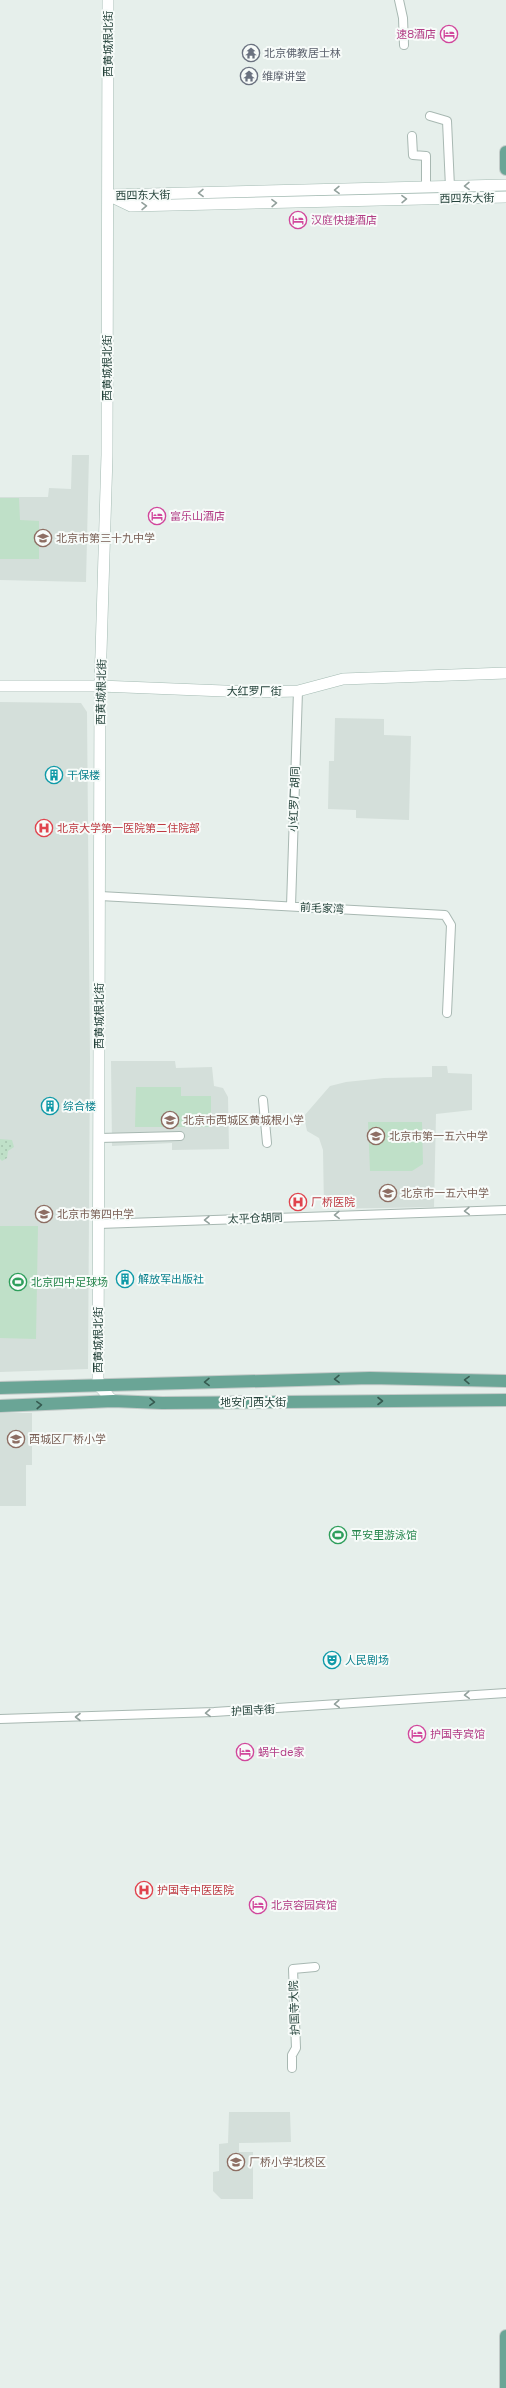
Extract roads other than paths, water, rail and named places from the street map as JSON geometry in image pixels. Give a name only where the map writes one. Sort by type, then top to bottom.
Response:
[{"type":"main road","points":[[506,152],[506,169]]},
{"type":"main road","name":"地安门西大街","points":[[0,1388],[370,1378],[506,1381]]},
{"type":"main road","name":"地安门西大街","points":[[0,1406],[113,1401],[170,1403],[506,1400]]},
{"type":"main road","points":[[506,2336],[506,2388]]},
{"type":"street","name":"西黄城根北街","points":[[98,1385],[100,686],[106,528],[108,0]]},
{"type":"street","points":[[399,0],[404,18],[404,45]]},
{"type":"street","points":[[430,116],[448,121],[450,187]]},
{"type":"street","points":[[412,136],[413,155],[426,156],[426,187]]},
{"type":"street","name":"西四东大街","points":[[108,196],[506,185]]},
{"type":"street","name":"西四东大街","points":[[108,196],[131,206],[506,197]]},
{"type":"street","name":"大红罗厂街","points":[[0,686],[100,686],[249,692],[298,691],[343,679],[506,673]]},
{"type":"street","name":"小红罗厂胡同","points":[[291,906],[298,691]]},
{"type":"street","name":"前毛家湾","points":[[100,896],[445,915],[451,924],[447,1013]]},
{"type":"street","points":[[263,1100],[266,1143]]},
{"type":"street","points":[[99,1138],[180,1136]]},
{"type":"street","name":"太平仓胡同","points":[[99,1224],[506,1210]]},
{"type":"street","points":[[98,1385],[113,1401]]},
{"type":"street","name":"护国寺街","points":[[0,1719],[230,1712],[506,1693]]},
{"type":"street","name":"护国寺大院","points":[[292,2068],[292,2055],[296,2048],[293,1969],[315,1967]]},
{"type":"place","name":"速8酒店","points":[[449,34]]},
{"type":"place","name":"北京佛教居士林","points":[[251,53]]},
{"type":"place","name":"维摩讲堂","points":[[249,76]]},
{"type":"place","name":"汉庭快捷酒店","points":[[298,220]]},
{"type":"place","name":"富乐山酒店","points":[[157,516]]},
{"type":"place","name":"北京市第三十九中学","points":[[43,538]]},
{"type":"place","name":"干保楼","points":[[54,775]]},
{"type":"place","name":"北京大学第一医院第二住院部","points":[[44,828]]},
{"type":"place","name":"综合楼","points":[[50,1106]]},
{"type":"place","name":"北京市西城区黄城根小学","points":[[170,1120]]},
{"type":"place","name":"北京市第一五六中学","points":[[376,1136]]},
{"type":"place","name":"北京市一五六中学","points":[[388,1193]]},
{"type":"place","name":"厂桥医院","points":[[298,1202]]},
{"type":"place","name":"北京市第四中学","points":[[44,1214]]},
{"type":"place","name":"解放军出版社","points":[[125,1279]]},
{"type":"place","name":"北京四中足球场","points":[[18,1282]]},
{"type":"place","name":"西城区厂桥小学","points":[[16,1439]]},
{"type":"place","name":"平安里游泳馆","points":[[338,1535]]},
{"type":"place","name":"人民剧场","points":[[332,1660]]},
{"type":"place","name":"护国寺宾馆","points":[[417,1734]]},
{"type":"place","name":"蜗牛de家","points":[[245,1752]]},
{"type":"place","name":"护国寺中医医院","points":[[144,1890]]},
{"type":"place","name":"北京容园宾馆","points":[[258,1905]]},
{"type":"place","name":"厂桥小学北校区","points":[[236,2162]]}]
